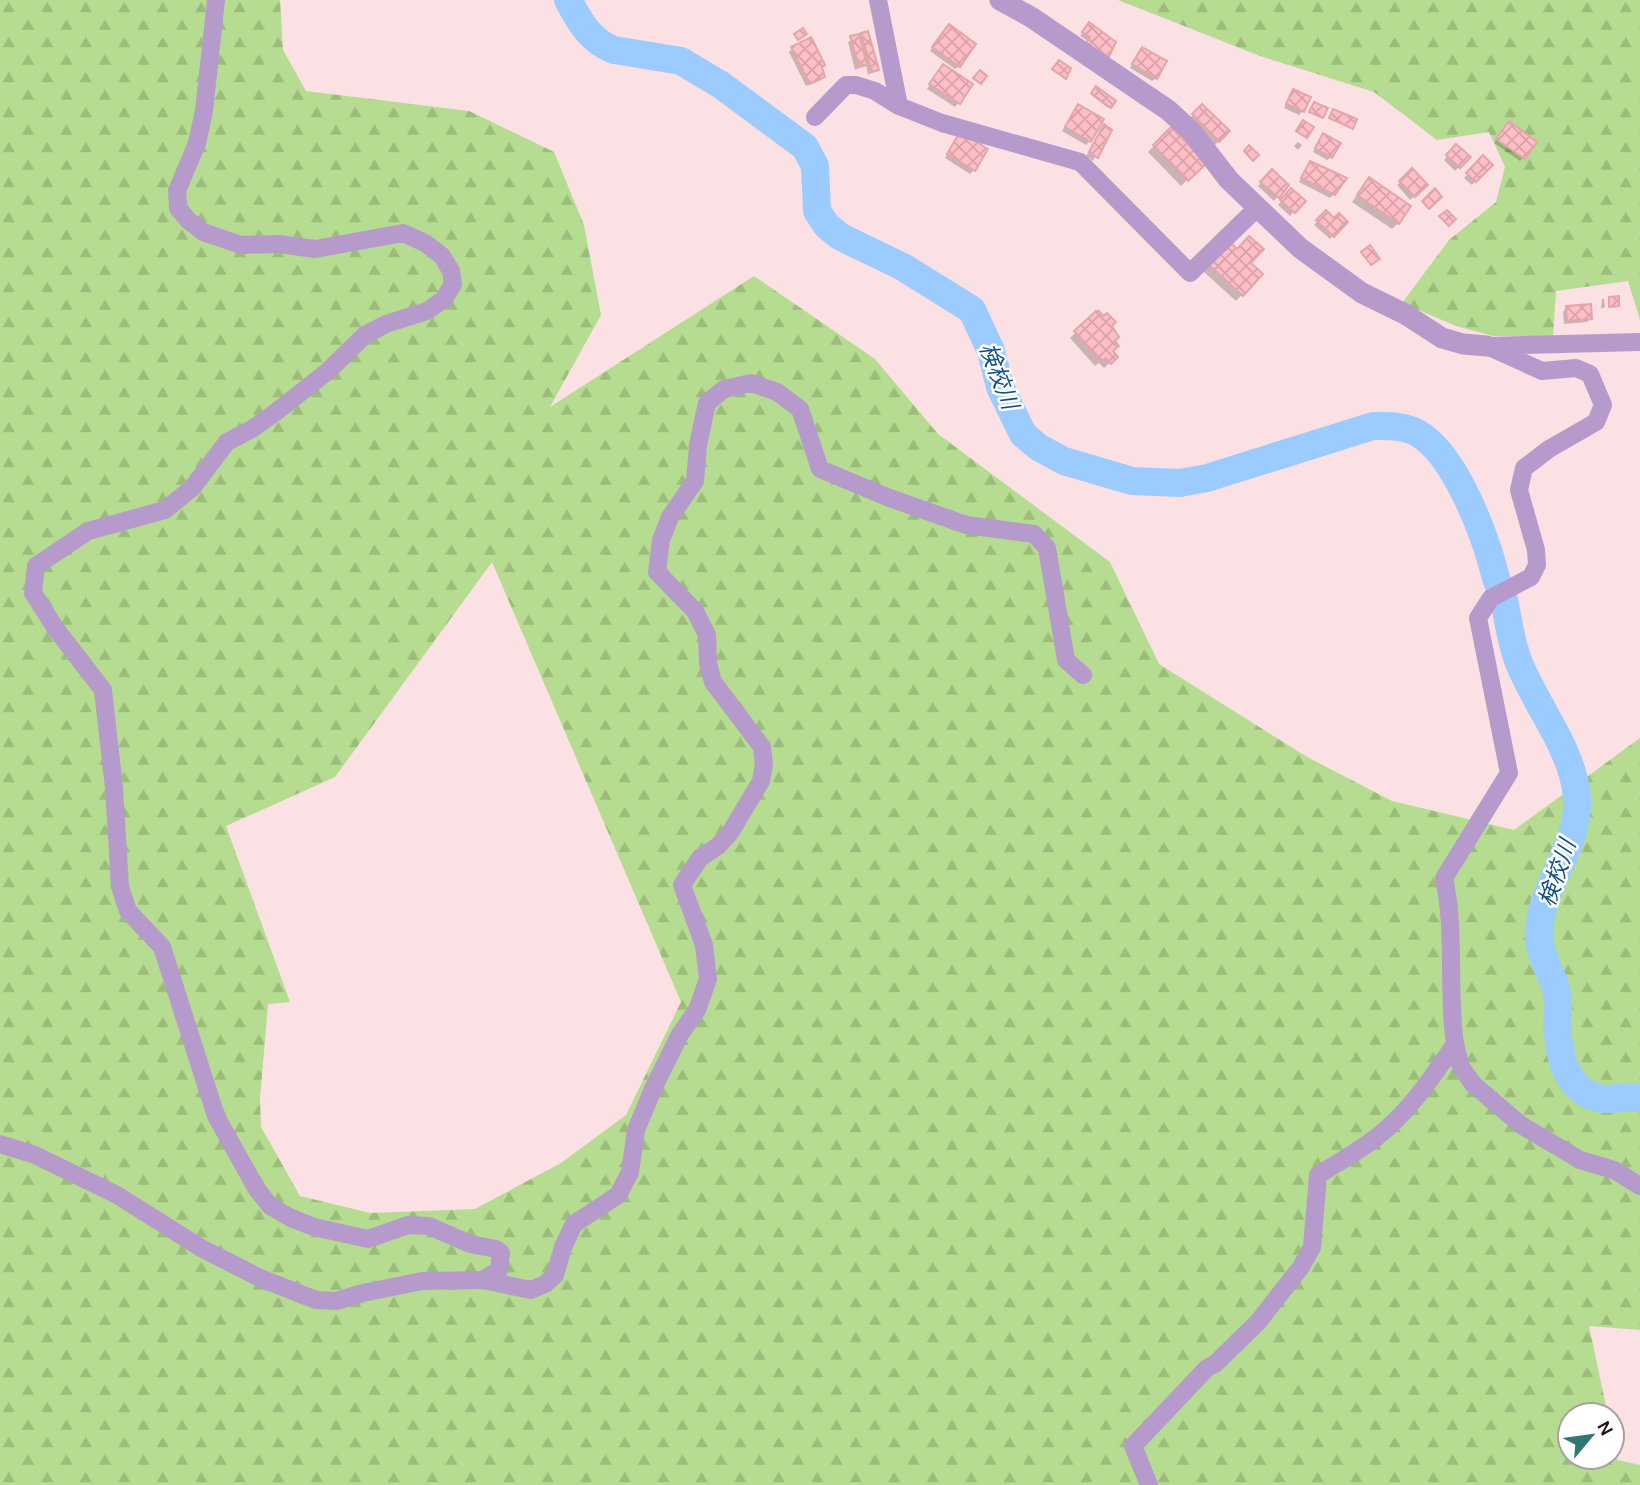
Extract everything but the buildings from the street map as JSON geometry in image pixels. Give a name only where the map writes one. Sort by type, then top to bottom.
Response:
[{"type":"street","points":[[216,0],[204,111],[197,143],[177,191],[178,208],[188,220],[203,232],[240,245],[279,244],[315,249],[403,233],[425,243],[442,256],[451,271],[453,284],[444,299],[427,311],[386,324],[365,335],[328,370],[276,412],[227,442],[192,488],[164,510],[89,531],[57,550],[36,566],[33,593],[56,629],[103,690],[114,788],[120,887],[128,911],[162,947],[216,1116],[256,1188],[270,1206],[314,1227],[368,1239],[408,1225],[429,1226],[470,1244],[496,1248],[500,1253],[499,1270],[483,1280]]},
{"type":"street","points":[[878,0],[899,106]]},
{"type":"street","points":[[1000,0],[1031,17],[1168,110],[1191,131],[1229,180],[1300,248],[1362,293],[1405,314],[1442,338],[1463,344],[1487,346],[1640,342]]},
{"type":"street","points":[[815,117],[846,85],[856,85],[875,91],[899,106],[942,123],[1080,162],[1190,273],[1258,207]]},
{"type":"street","points":[[1487,346],[1542,371],[1576,368],[1590,374],[1604,405],[1596,422],[1549,449],[1524,468],[1519,490],[1536,550],[1537,565],[1531,577],[1491,598],[1478,618],[1509,773],[1444,878],[1450,907],[1450,995],[1455,1044],[1461,1067],[1474,1084],[1521,1125],[1580,1160],[1614,1170],[1640,1186]]},
{"type":"street","points":[[0,1144],[35,1155],[117,1195],[201,1248],[260,1278],[316,1300],[337,1301],[422,1281],[483,1280],[531,1290],[555,1275],[563,1247],[574,1224],[618,1195],[630,1172],[640,1119],[679,1036],[697,1010],[708,979],[704,945],[682,886],[700,858],[718,846],[730,833],[761,781],[764,765],[762,747],[713,682],[708,663],[707,635],[695,611],[657,572],[661,540],[670,517],[695,481],[698,445],[707,403],[724,389],[751,383],[777,392],[800,409],[820,469],[887,497],[966,525],[1034,534],[1047,548],[1066,660],[1083,675]]},
{"type":"street","points":[[1149,1485],[1133,1446],[1207,1368],[1258,1322],[1301,1267],[1312,1247],[1318,1175],[1377,1137],[1401,1115],[1455,1044]]},
{"type":"green space","points":[[0,0],[280,0],[283,50],[306,91],[469,111],[554,152],[584,225],[601,315],[550,407],[754,276],[875,359],[938,434],[1110,562],[1159,664],[1307,757],[1392,801],[1514,830],[1640,738],[1640,1330],[1589,1326],[1605,1401],[1556,1401],[1556,1471],[1626,1471],[1626,1462],[1640,1465],[1640,1485],[0,1485]],"holes":[[[492,562],[681,1002],[626,1115],[561,1163],[475,1209],[370,1213],[300,1196],[261,1127],[260,1099],[268,1004],[290,1002],[226,826],[335,777]]]},
{"type":"green space","points":[[1118,0],[1640,0],[1640,320],[1628,281],[1556,291],[1553,337],[1493,336],[1456,326],[1402,303],[1449,240],[1496,202],[1505,167],[1489,132],[1437,140],[1374,92],[1260,56]]},
{"type":"waterway","name":"検校川","points":[[568,0],[586,30],[606,46],[614,50],[681,61],[721,85],[805,147],[815,166],[817,211],[827,226],[841,237],[903,267],[972,310],[991,351],[1000,387],[1023,434],[1038,447],[1064,461],[1132,481],[1180,483],[1207,478],[1373,426],[1406,428],[1424,438],[1437,450],[1459,482],[1483,535],[1499,586]]},
{"type":"waterway","name":"検校川","points":[[1504,600],[1519,664],[1561,744],[1576,789],[1574,827],[1546,899],[1539,937],[1558,998],[1557,1019],[1562,1057],[1572,1080],[1590,1095],[1603,1099],[1640,1098]]}]
